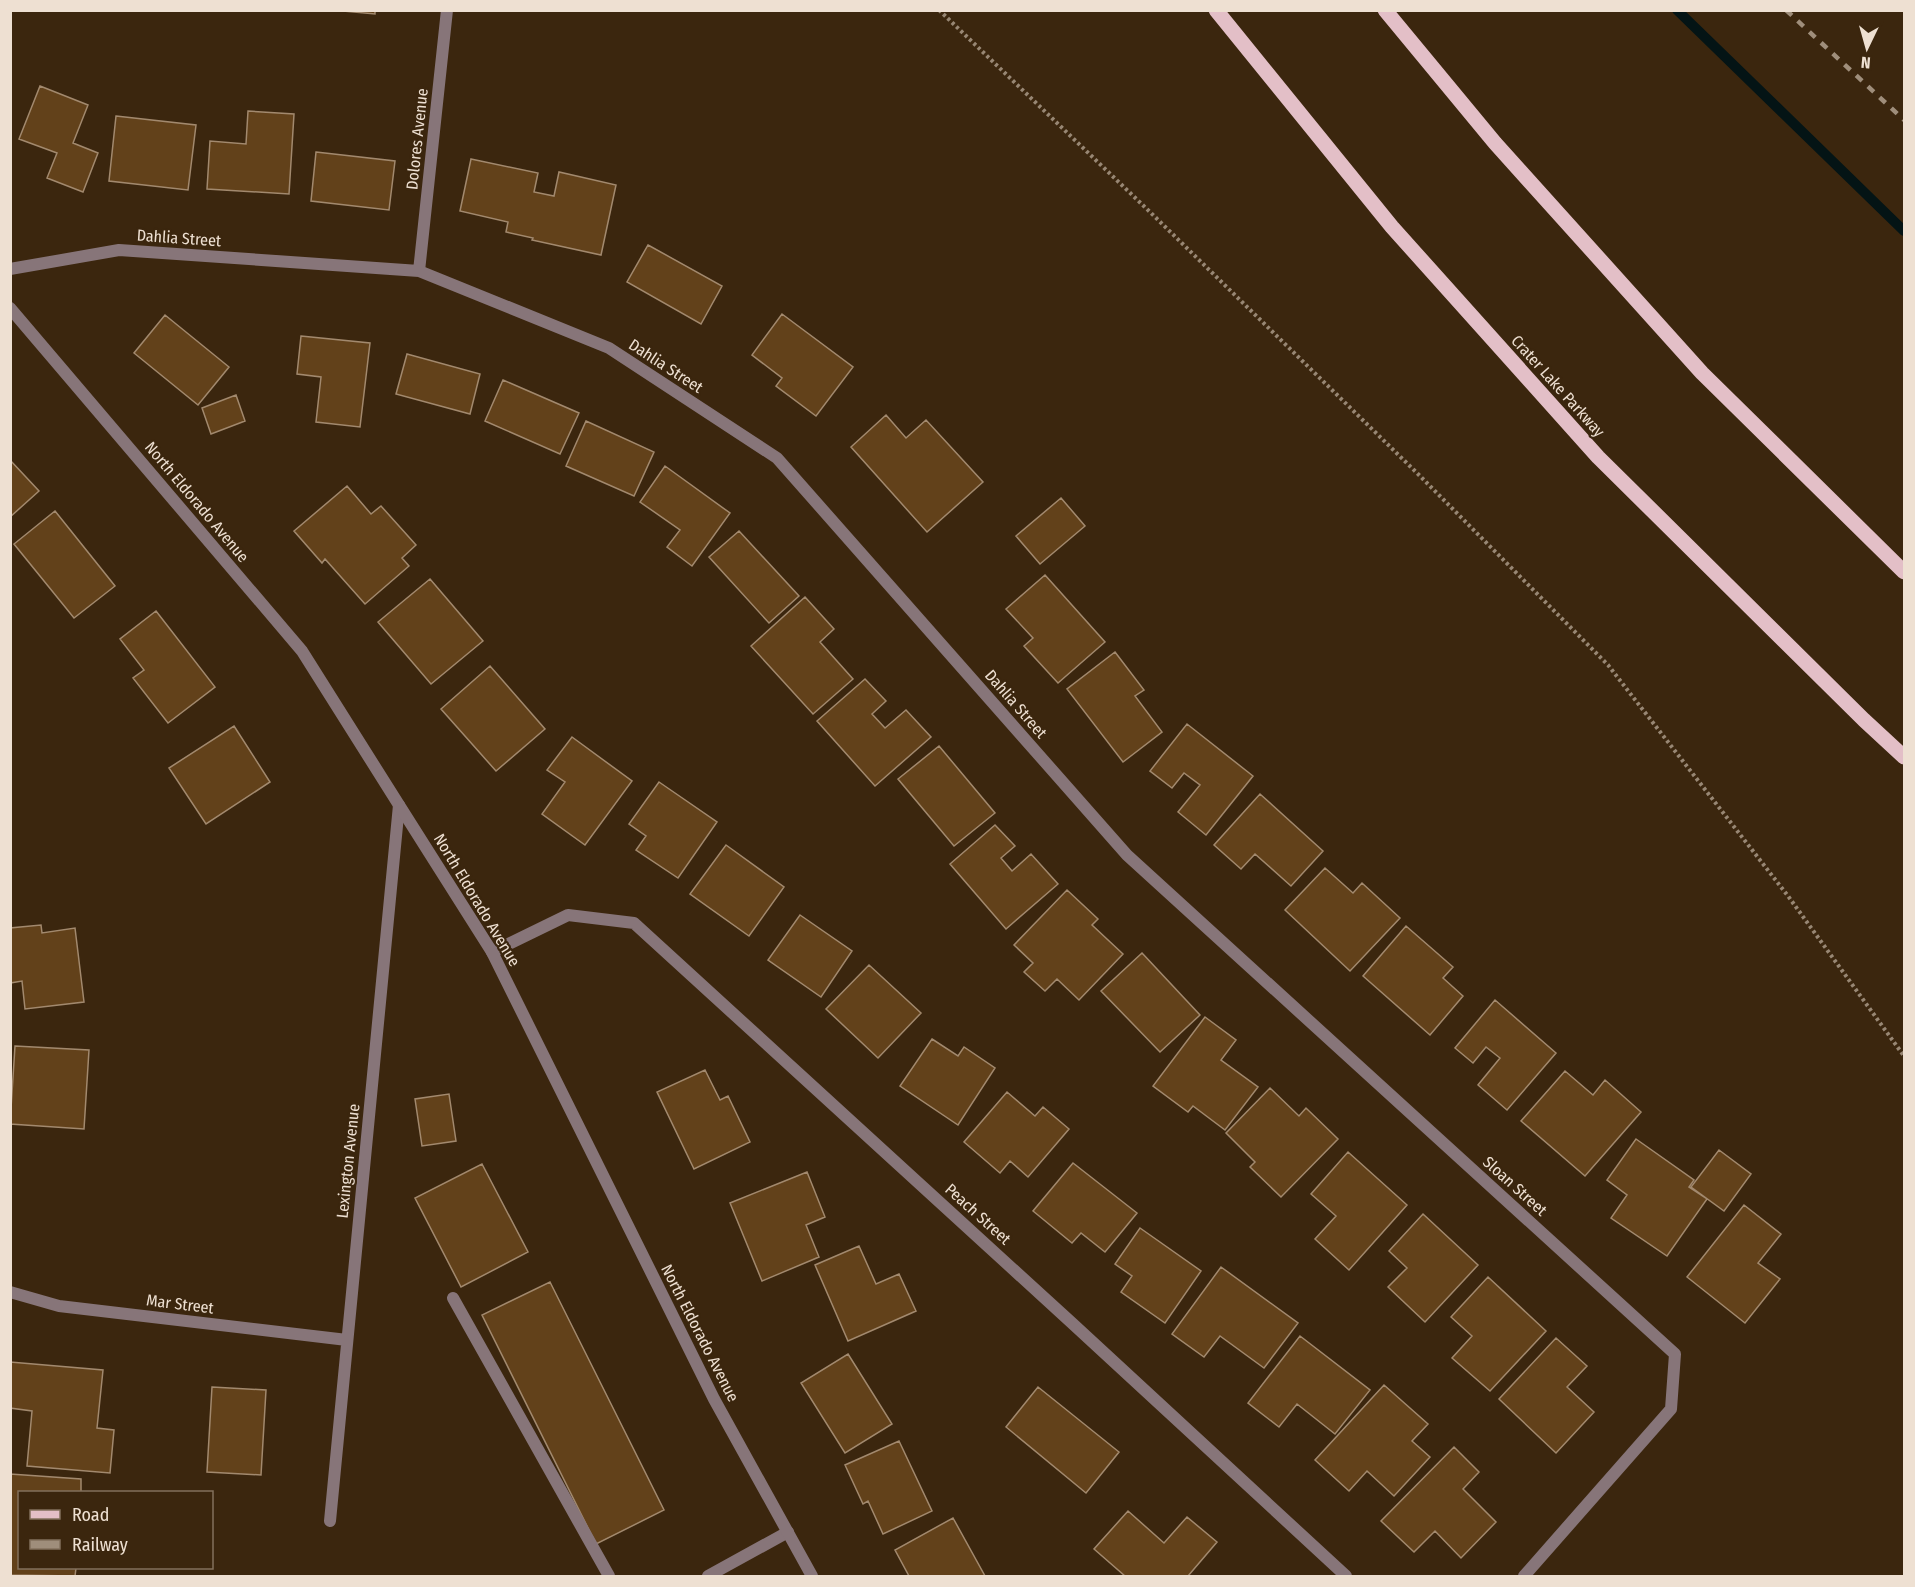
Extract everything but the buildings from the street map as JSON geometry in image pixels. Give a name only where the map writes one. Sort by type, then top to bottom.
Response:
[{"type":"main road","name":"Crater Lake Parkway","points":[[1216,10],[1392,227],[1598,457],[1864,720],[1905,757]]},
{"type":"main road","points":[[1385,10],[1495,143],[1702,373],[1905,572]]},
{"type":"street","name":"Dolores Avenue","points":[[419,270],[447,10]]},
{"type":"street","name":"Dahlia Street","points":[[10,269],[119,250],[419,270],[609,348],[777,458],[1127,855]]},
{"type":"street","name":"North Eldorado Avenue","points":[[10,308],[302,651],[492,952],[714,1399],[812,1576]]},
{"type":"street","name":"Lexington Avenue","points":[[330,1521],[399,805]]},
{"type":"street","name":"Sloan Street","points":[[1127,855],[1675,1354],[1671,1409],[1524,1576]]},
{"type":"street","name":"Peach Street","points":[[492,952],[568,915],[634,923],[1346,1576]]},
{"type":"street","name":"Mar Street","points":[[10,1292],[59,1306],[347,1340]]},
{"type":"street","points":[[453,1298],[609,1576]]},
{"type":"street","points":[[708,1576],[788,1532]]},
{"type":"path","points":[[939,10],[1419,475],[1608,665],[1788,896],[1905,1056]]},
{"type":"waterway","points":[[1677,10],[1904,231]]},
{"type":"railway","points":[[1786,10],[1904,120]]}]
